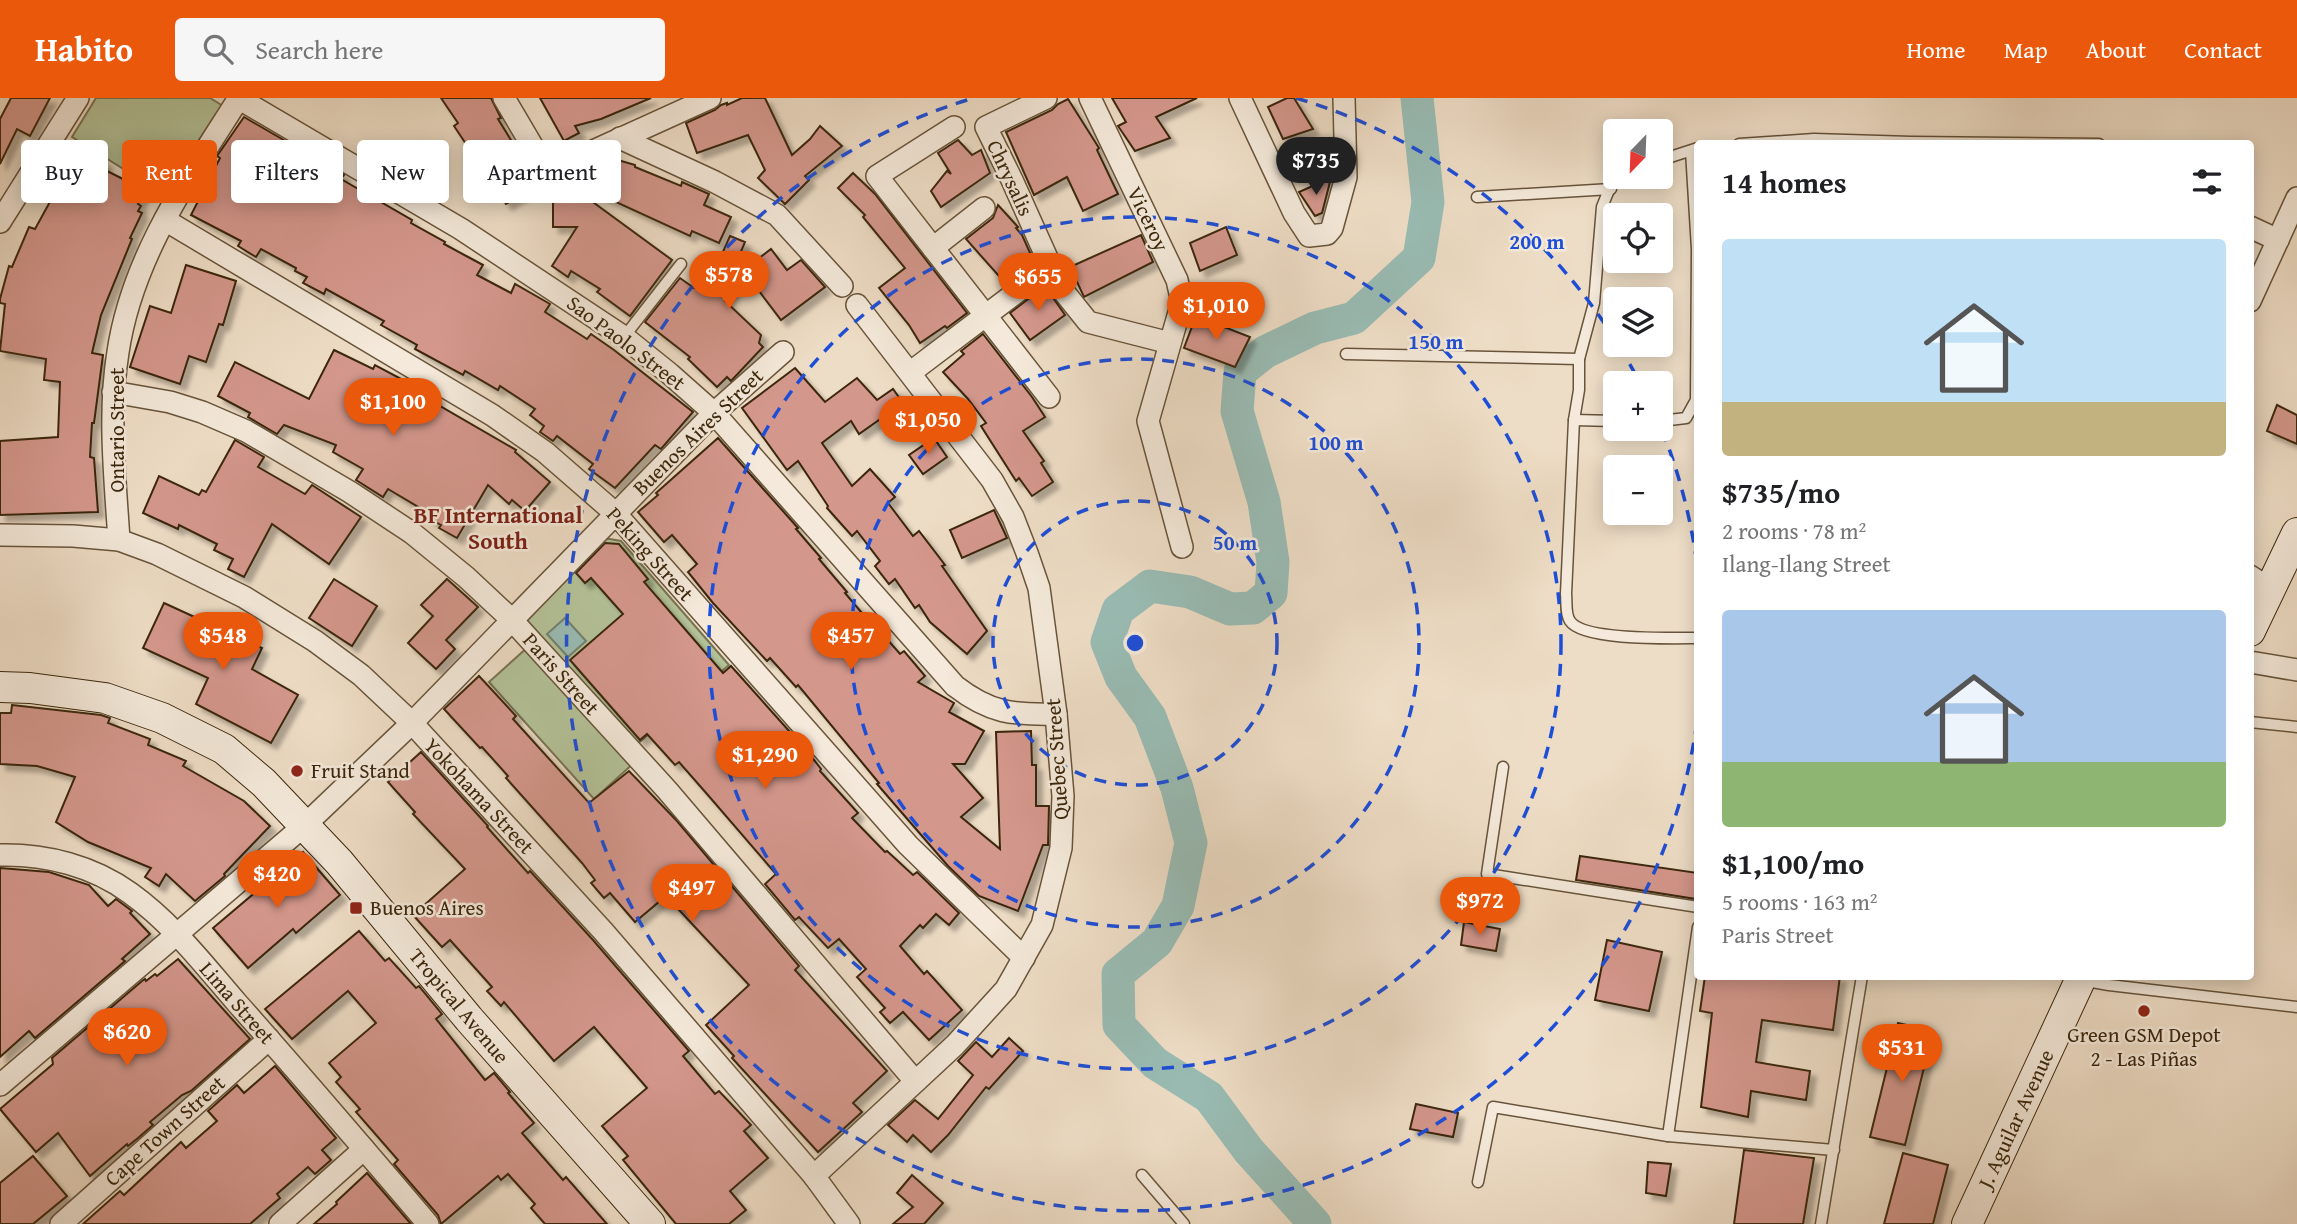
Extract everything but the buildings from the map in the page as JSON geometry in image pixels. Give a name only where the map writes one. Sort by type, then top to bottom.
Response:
[{"type":"street","points":[[0,222],[78,98]]},
{"type":"street","name":"Ontario Street","points":[[119,540],[113,392],[118,351],[130,301],[145,257],[164,220],[239,98]]},
{"type":"street","name":"Sao Paolo Street","points":[[239,98],[461,229],[624,337],[714,413],[954,686],[975,701],[996,711],[1020,715],[1056,714]]},
{"type":"street","points":[[504,98],[540,159],[552,167],[558,167],[710,98]]},
{"type":"street","name":"Chrysalis","points":[[1046,98],[986,127],[1060,287],[1088,322],[1170,343]]},
{"type":"street","name":"Viceroy","points":[[1090,98],[1177,280],[1182,302],[1149,421],[1182,547]]},
{"type":"street","points":[[1240,98],[1294,212],[1309,236],[1314,237],[1327,234],[1336,219],[1346,177],[1344,98]]},
{"type":"street","points":[[954,127],[877,176],[1049,397]]},
{"type":"street","points":[[620,138],[715,182],[777,215],[842,285]]},
{"type":"street","points":[[2254,292],[2297,198]]},
{"type":"street","points":[[933,248],[984,208]]},
{"type":"street","name":"Peking Street","points":[[164,220],[492,415],[545,452],[615,513],[908,845],[1024,958]]},
{"type":"street","points":[[2254,229],[2278,240]]},
{"type":"street","points":[[911,372],[1034,279]]},
{"type":"street","name":"Quebec Street","points":[[814,1176],[955,1045],[1006,989],[1042,925],[1061,848],[1063,796],[1056,714],[1039,588],[1013,517],[992,480],[858,305]]},
{"type":"street","name":"Buenos Aires Street","points":[[0,1085],[305,825],[412,723],[714,413],[783,352]]},
{"type":"street","name":"Paris Street","points":[[113,392],[157,399],[202,412],[246,431],[286,453],[412,533],[466,577],[511,619],[667,790],[915,1081]]},
{"type":"street","points":[[2254,611],[2260,582],[2290,563],[2297,533]]},
{"type":"street","name":"Yokohama Street","points":[[0,535],[119,540],[157,554],[244,597],[315,641],[361,675],[412,723],[603,930],[814,1176],[849,1224]]},
{"type":"street","points":[[2254,663],[2297,670]]},
{"type":"street","name":"Tropical Avenue","points":[[0,687],[30,688],[105,698],[162,718],[224,749],[264,783],[339,862],[470,1019],[650,1224]]},
{"type":"street","name":"Lima Street","points":[[0,855],[57,860],[95,873],[128,892],[176,934],[428,1224]]},
{"type":"street","name":"J. Aguilar Avenue","points":[[1967,1224],[2080,980]]},
{"type":"street","name":"Cape Town Street","points":[[61,1224],[268,1039]]},
{"type":"street","points":[[280,1224],[364,1149]]},
{"type":"lane","points":[[1799,140],[1846,140]]},
{"type":"lane","points":[[1673,156],[1694,149]]},
{"type":"lane","points":[[1477,197],[1611,189],[1602,207],[1594,303],[1579,359],[1579,390],[1574,420],[1567,617],[1571,623],[1601,635],[1694,638]]},
{"type":"lane","points":[[624,337],[681,264]]},
{"type":"lane","points":[[1346,354],[1579,359]]},
{"type":"lane","points":[[1673,420],[1686,418],[1694,404]]},
{"type":"lane","points":[[1574,420],[1603,421]]},
{"type":"lane","points":[[2254,722],[2297,727]]},
{"type":"lane","points":[[1503,767],[1487,874],[1694,906]]},
{"type":"lane","points":[[1668,1136],[1694,955]]},
{"type":"lane","points":[[1821,1224],[1861,980]]},
{"type":"lane","points":[[2089,980],[2109,985],[2297,1007]]},
{"type":"lane","points":[[1478,1182],[1493,1107],[1668,1136],[1834,1150]]},
{"type":"lane","points":[[1142,1174],[1184,1224]]},
{"type":"green space","points":[[96,98],[210,98],[223,106],[199,140],[122,140],[122,168],[108,159],[108,140],[77,140],[72,137]]},
{"type":"green space","points":[[604,538],[621,541],[729,665],[636,745],[524,617]]},
{"type":"green space","points":[[529,646],[635,762],[594,799],[489,682]]},
{"type":"water","points":[[565,618],[586,641],[568,657],[547,634]]},
{"type":"waterway","points":[[1315,1224],[1249,1151],[1209,1097],[1155,1063],[1119,1025],[1118,974],[1157,942],[1178,906],[1191,843],[1177,788],[1150,717],[1121,677],[1107,642],[1118,610],[1150,586],[1190,592],[1230,609],[1253,608],[1271,593],[1273,562],[1264,502],[1237,411],[1240,372],[1265,352],[1315,328],[1354,318],[1419,258],[1428,202],[1417,98]]},
{"type":"place","name":"Fruit Stand","points":[[297,771]]},
{"type":"place","name":"Buenos Aires","points":[[356,908]]},
{"type":"place","name":"Green GSM Depot 2 - Las Piñas","points":[[2144,1011]]},
{"type":"district","name":"BF International South","points":[[498,528]]}]
